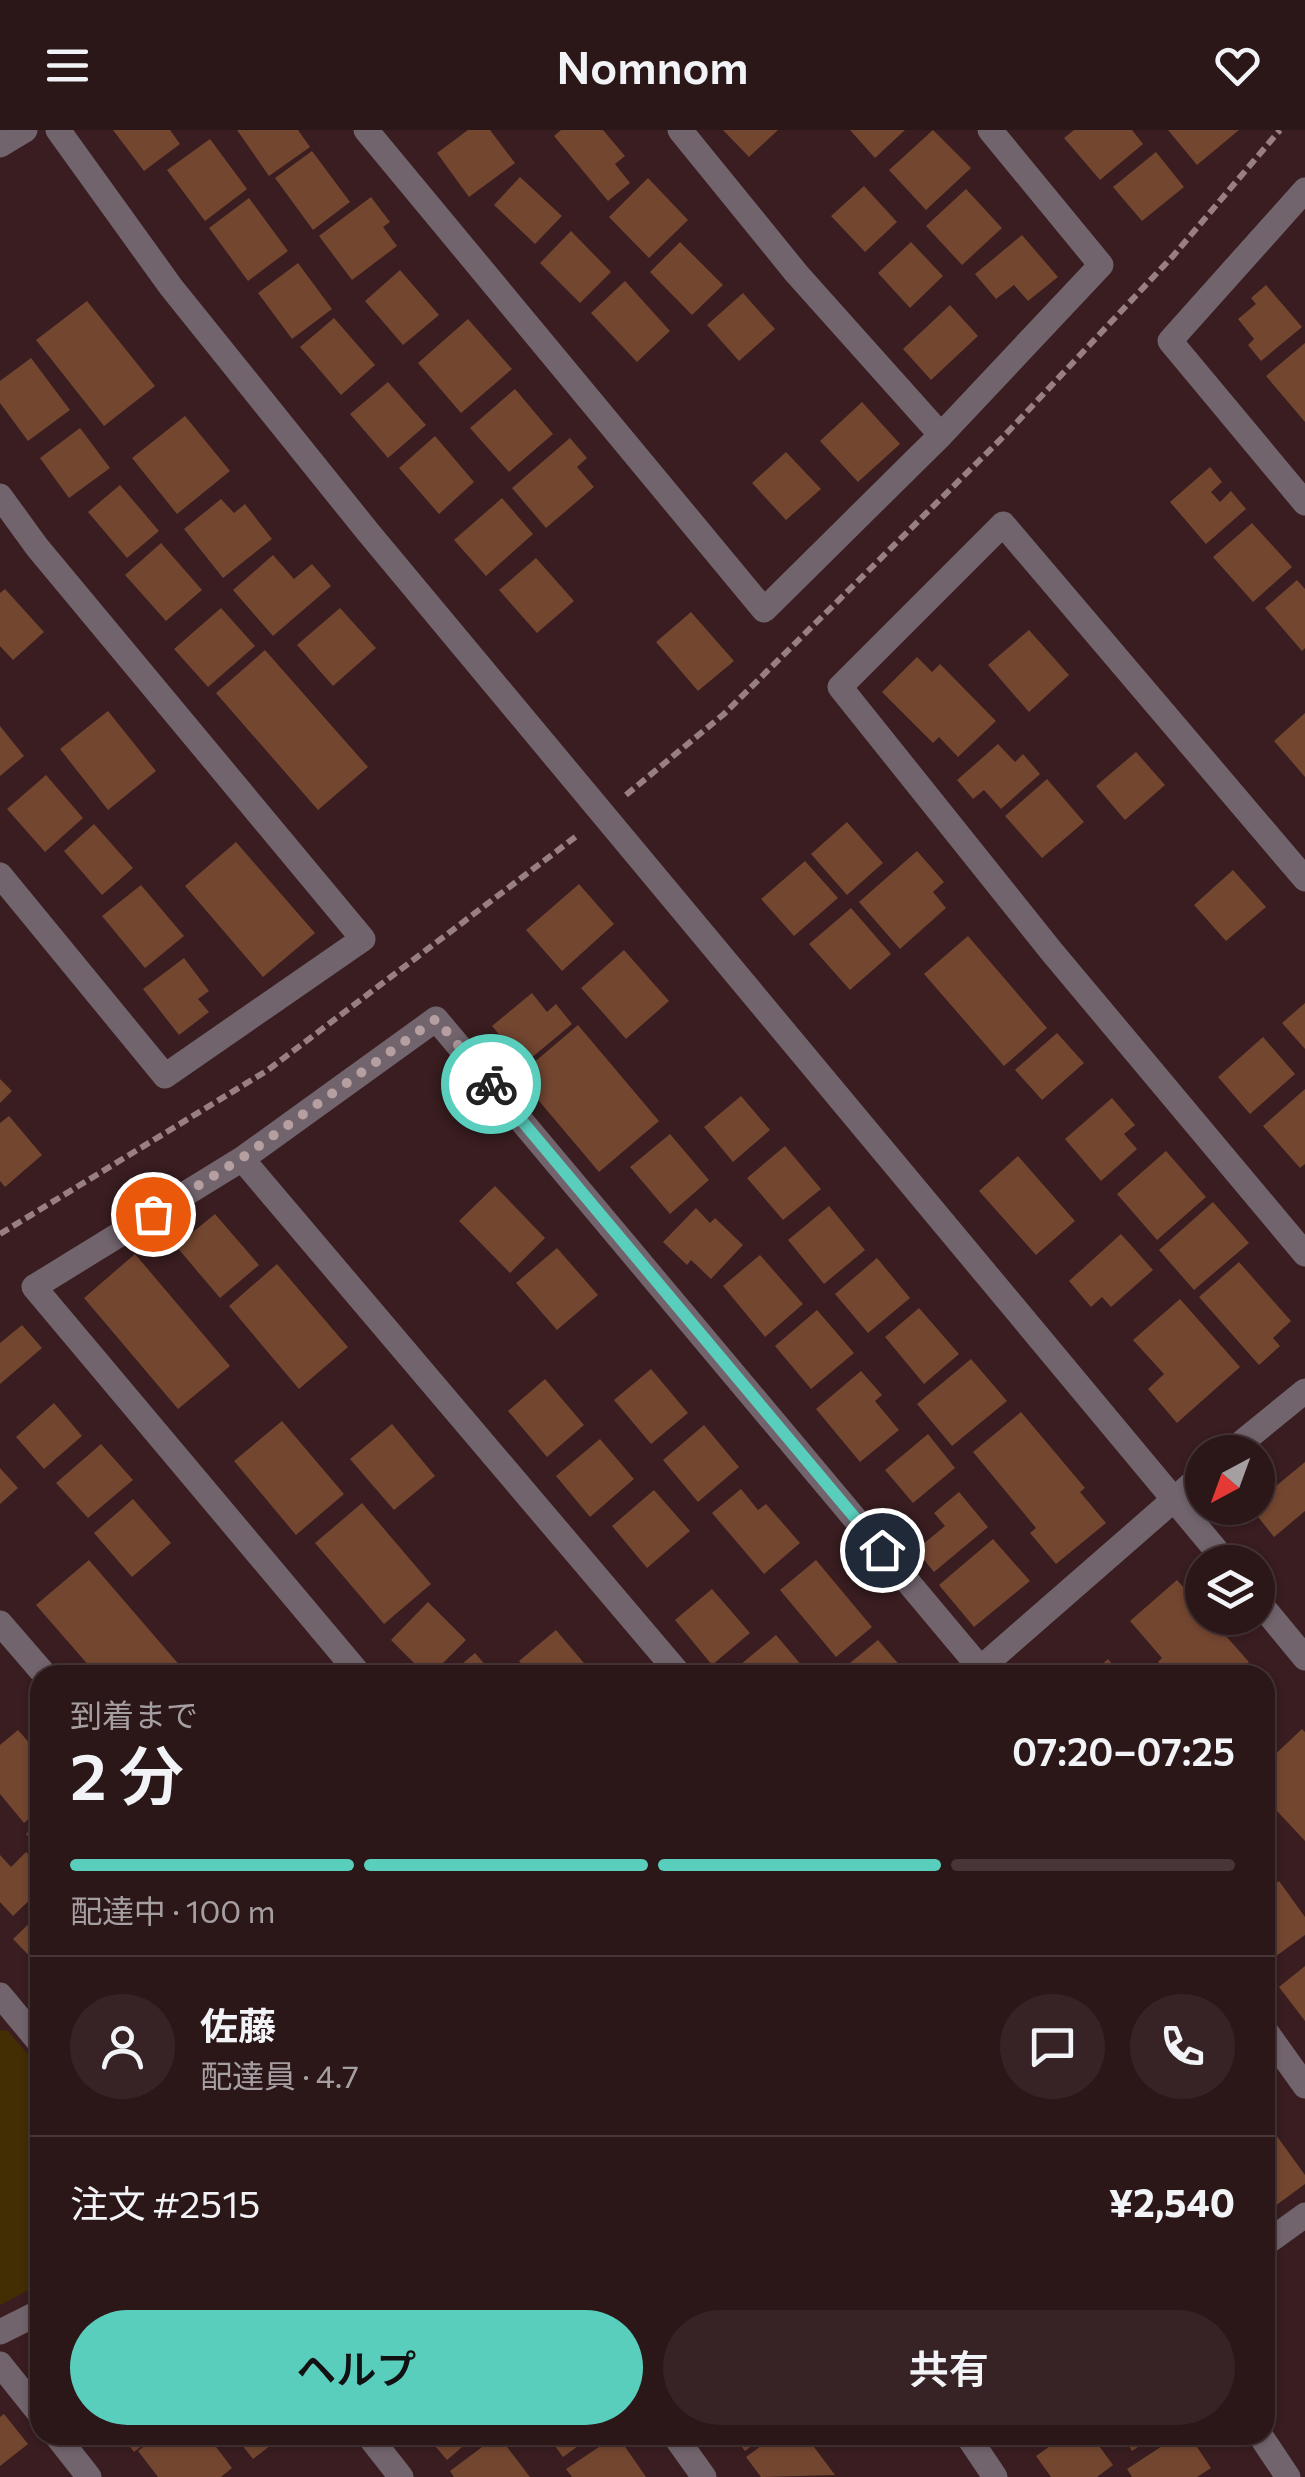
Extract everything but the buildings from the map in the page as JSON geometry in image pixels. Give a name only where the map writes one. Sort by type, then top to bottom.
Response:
[{"type":"street","points":[[0,145],[25,130]]},
{"type":"street","points":[[58,130],[171,287],[368,532],[1212,1545]]},
{"type":"street","points":[[366,130],[764,610],[940,436],[1101,265],[990,130]]},
{"type":"street","points":[[680,130],[797,274],[940,436]]},
{"type":"street","points":[[1305,190],[1170,341],[1305,503]]},
{"type":"street","points":[[0,496],[37,546],[363,939],[165,1076],[0,874]]},
{"type":"street","points":[[1305,879],[1002,524],[840,687],[1052,952],[1305,1254]]},
{"type":"street","points":[[352,1665],[34,1286],[242,1158],[436,1019],[973,1665]]},
{"type":"street","points":[[242,1158],[672,1665]]},
{"type":"street","points":[[1251,1435],[1305,1391]]},
{"type":"street","points":[[989,1665],[1185,1490]]},
{"type":"street","points":[[1275,1622],[1305,1658]]},
{"type":"street","points":[[0,1623],[36,1665]]},
{"type":"street","points":[[0,1995],[30,2031]]},
{"type":"street","points":[[1275,2044],[1305,2086]]},
{"type":"street","points":[[1275,2236],[1305,2214]]},
{"type":"street","points":[[0,2332],[30,2317]]},
{"type":"street","points":[[0,2364],[30,2402]]},
{"type":"street","points":[[64,2445],[90,2477]]},
{"type":"street","points":[[376,2445],[402,2477]]},
{"type":"street","points":[[681,2445],[704,2477]]},
{"type":"street","points":[[979,2445],[995,2477]]},
{"type":"street","points":[[1267,2445],[1288,2477]]},
{"type":"path","points":[[0,1234],[268,1070],[605,813],[724,714],[1004,436],[1173,256],[1280,130]]},
{"type":"shaded area","points":[[0,2030],[8,2031],[30,2057],[30,2289],[0,2305]]},
{"type":"way so far","points":[[153,1214],[242,1158],[436,1019],[491,1084]]},
{"type":"route","points":[[491,1084],[882,1550]]}]
